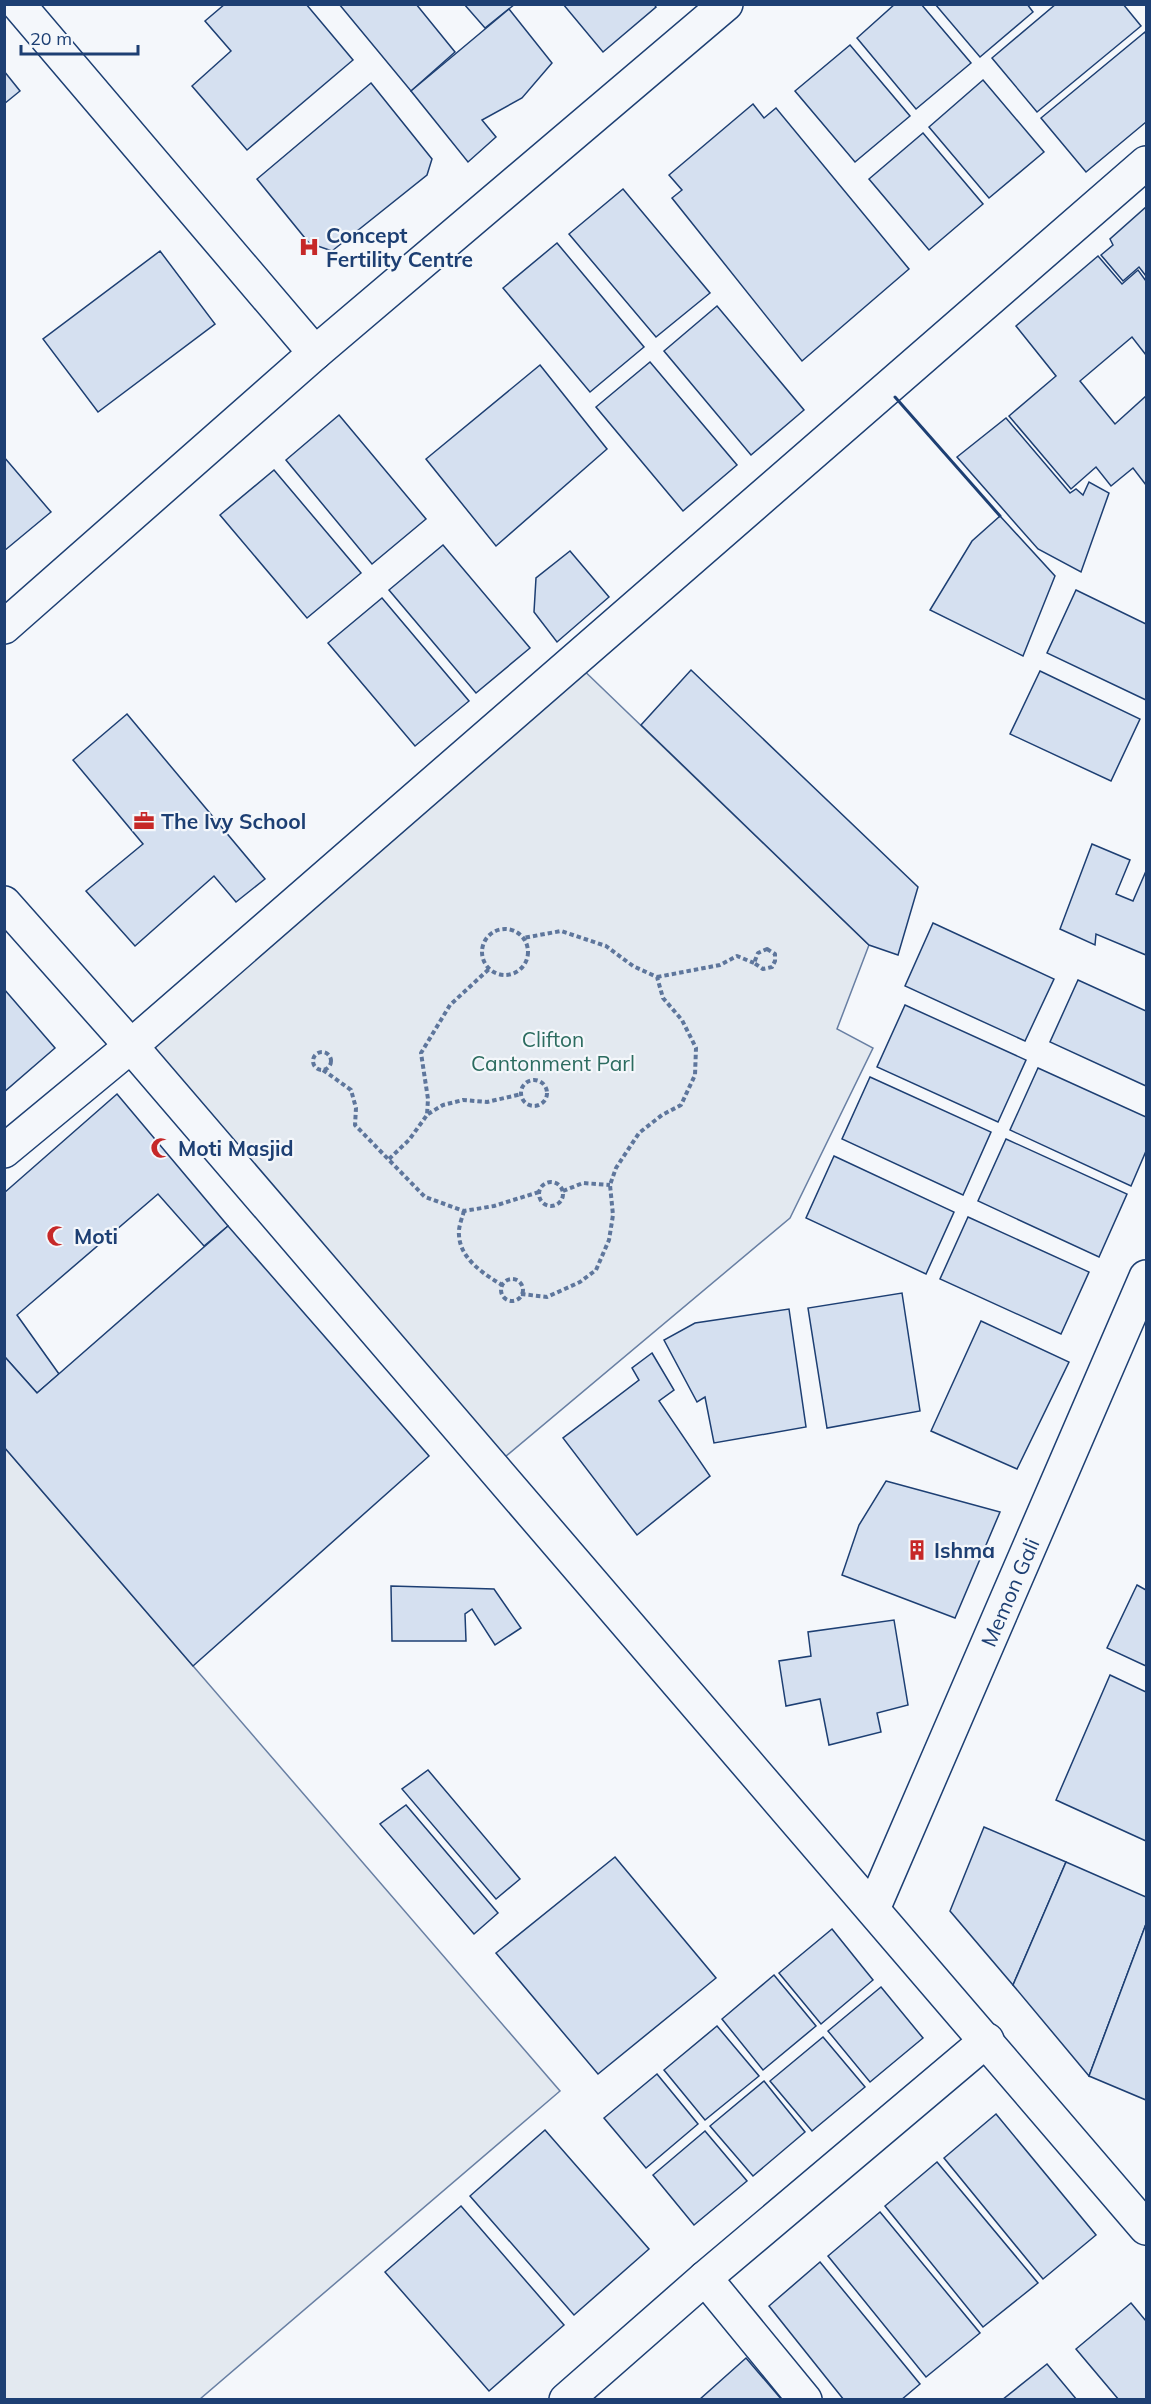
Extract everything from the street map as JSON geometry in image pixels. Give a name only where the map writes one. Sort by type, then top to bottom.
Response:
[{"type":"street","points":[[18,4],[315,353]]},
{"type":"street","points":[[4,627],[315,353],[726,4]]},
{"type":"street","points":[[4,1151],[131,1046],[1146,163]]},
{"type":"street","points":[[4,903],[131,1046],[987,2040],[1146,2228]]},
{"type":"street","name":"Memon Gali","points":[[873,1909],[1146,1277]]},
{"type":"street","points":[[566,2400],[705,2278],[987,2040]]},
{"type":"street","points":[[705,2278],[806,2400]]},
{"type":"path","points":[[510,930],[523,938],[528,953],[523,967],[509,975],[495,973],[484,963],[482,949],[489,936],[495,932],[510,930]]},
{"type":"path","points":[[523,938],[561,931],[606,946],[633,966],[657,977],[720,965],[737,956],[763,969],[770,968],[776,957],[770,950],[763,949],[756,955],[754,963]]},
{"type":"path","points":[[427,1115],[428,1099],[421,1053],[450,1005],[489,969]]},
{"type":"path","points":[[521,1294],[547,1297],[580,1282],[597,1270],[609,1240],[613,1215],[610,1185],[616,1168],[639,1133],[662,1115],[681,1106],[694,1075],[696,1048],[682,1020],[663,998],[657,977]]},
{"type":"path","points":[[323,1070],[328,1068],[331,1059],[328,1054],[319,1052],[314,1056],[313,1065],[351,1090],[356,1108],[355,1125],[425,1197],[464,1211],[494,1206],[539,1192],[543,1185],[550,1182],[558,1185],[563,1191],[563,1199],[554,1206],[543,1203],[539,1192]]},
{"type":"path","points":[[530,1080],[539,1081],[547,1090],[544,1101],[537,1106],[525,1102],[522,1094],[524,1086],[530,1080]]},
{"type":"path","points":[[389,1159],[409,1140],[427,1115],[443,1106],[463,1100],[486,1102],[522,1094]]},
{"type":"path","points":[[563,1191],[583,1182],[610,1185]]},
{"type":"path","points":[[464,1211],[458,1235],[467,1257],[480,1271],[502,1285]]},
{"type":"path","points":[[510,1279],[517,1281],[522,1287],[521,1294],[517,1299],[507,1299],[501,1292],[502,1285],[510,1279]]},
{"type":"green space","name":"Clifton Cantonment Parl","points":[[574,661],[869,945],[837,1029],[873,1048],[790,1218],[493,1467],[131,1046]]},
{"type":"green space","points":[[4,1447],[560,2091],[200,2399],[5,2399]]},
{"type":"building","points":[[225,4],[306,4],[353,60],[247,150],[192,86],[231,51],[205,21]]},
{"type":"building","points":[[339,4],[416,4],[455,52],[411,91]]},
{"type":"building","points":[[464,4],[515,4],[485,28]]},
{"type":"building","points":[[563,4],[654,4],[656,7],[603,52]]},
{"type":"building","points":[[895,4],[921,4],[971,63],[916,109],[857,38]]},
{"type":"building","points":[[935,4],[1027,4],[1033,12],[980,57]]},
{"type":"building","points":[[1056,4],[1123,4],[1141,26],[1037,112],[992,58]]},
{"type":"building","points":[[509,9],[552,63],[522,98],[482,120],[496,137],[468,162],[411,91]]},
{"type":"building","points":[[1145,32],[1146,122],[1086,172],[1041,118]]},
{"type":"building","points":[[850,45],[910,116],[855,162],[795,91]]},
{"type":"building","points":[[4,71],[20,91],[4,104]]},
{"type":"building","points":[[983,80],[1044,152],[989,198],[929,127]]},
{"type":"building","points":[[371,83],[432,159],[427,175],[332,251],[309,243],[257,179]]},
{"type":"building","points":[[753,104],[764,118],[776,108],[909,269],[802,361],[672,198],[682,190],[669,175]]},
{"type":"building","points":[[923,133],[983,204],[929,250],[869,179]]},
{"type":"building","points":[[623,189],[710,293],[656,337],[569,234]]},
{"type":"building","points":[[1146,207],[1146,276],[1139,267],[1123,281],[1101,255],[1113,245],[1110,239]]},
{"type":"building","points":[[557,243],[644,347],[590,392],[503,288]]},
{"type":"building","points":[[160,251],[215,324],[98,412],[43,339]]},
{"type":"building","points":[[1098,256],[1122,284],[1138,270],[1146,281],[1146,355],[1132,337],[1080,381],[1115,424],[1146,396],[1146,485],[1133,468],[1111,486],[1096,467],[1071,489],[1009,416],[1056,376],[1016,326]]},
{"type":"building","points":[[717,306],[804,410],[751,455],[664,351]]},
{"type":"building","points":[[650,362],[737,465],[683,511],[596,407]]},
{"type":"building","points":[[540,365],[607,449],[496,546],[426,459]]},
{"type":"building","points":[[339,415],[426,519],[372,564],[286,460]]},
{"type":"building","points":[[1006,418],[1070,493],[1076,489],[1083,495],[1089,482],[1109,493],[1081,572],[1038,549],[957,457]]},
{"type":"building","points":[[4,457],[51,512],[4,551]]},
{"type":"building","points":[[274,470],[361,573],[307,618],[220,515]]},
{"type":"building","points":[[1000,516],[1055,576],[1023,656],[930,610],[972,541]]},
{"type":"building","points":[[443,545],[530,648],[476,693],[389,590]]},
{"type":"building","points":[[570,551],[609,597],[557,642],[534,612],[536,578]]},
{"type":"building","points":[[1076,590],[1146,624],[1146,700],[1047,653]]},
{"type":"building","points":[[382,598],[469,701],[415,746],[328,643]]},
{"type":"building","points":[[691,670],[918,887],[898,955],[869,945],[641,725]]},
{"type":"building","points":[[1040,671],[1140,719],[1111,781],[1010,734]]},
{"type":"building","points":[[127,714],[265,879],[236,902],[214,876],[135,946],[86,891],[143,844],[73,760]]},
{"type":"building","points":[[1092,844],[1130,860],[1116,894],[1133,901],[1146,871],[1146,955],[1096,934],[1095,945],[1060,929]]},
{"type":"building","points":[[933,923],[1054,979],[1025,1041],[905,986]]},
{"type":"building","points":[[1078,980],[1146,1011],[1146,1086],[1050,1042]]},
{"type":"building","points":[[4,989],[55,1048],[4,1092]]},
{"type":"building","points":[[905,1005],[1026,1060],[998,1122],[877,1067]]},
{"type":"building","points":[[1038,1068],[1146,1117],[1146,1151],[1131,1186],[1010,1130]]},
{"type":"building","points":[[870,1077],[991,1132],[963,1195],[842,1139]]},
{"type":"building","name":"Moti","points":[[117,1094],[228,1226],[204,1246],[158,1194],[17,1315],[59,1374],[37,1393],[4,1356],[4,1193]]},
{"type":"building","points":[[1006,1139],[1127,1194],[1099,1257],[978,1201]]},
{"type":"building","points":[[834,1156],[954,1212],[926,1274],[806,1218]]},
{"type":"building","points":[[968,1217],[1089,1272],[1061,1334],[940,1279]]},
{"type":"building","points":[[228,1226],[429,1456],[193,1666],[4,1447],[4,1356],[37,1393]]},
{"type":"building","points":[[902,1293],[920,1411],[827,1428],[808,1308]]},
{"type":"building","points":[[789,1309],[806,1427],[714,1443],[705,1397],[697,1402],[664,1340],[695,1323]]},
{"type":"building","points":[[981,1321],[1069,1362],[1017,1469],[931,1431]]},
{"type":"building","points":[[652,1353],[674,1390],[659,1401],[710,1476],[637,1535],[563,1438],[639,1380],[632,1368]]},
{"type":"building","name":"Ishma","points":[[886,1481],[1000,1512],[955,1618],[842,1575],[859,1525]]},
{"type":"building","points":[[1137,1585],[1146,1590],[1146,1666],[1107,1648]]},
{"type":"building","points":[[391,1586],[494,1589],[521,1628],[495,1645],[472,1609],[465,1614],[466,1641],[392,1641]]},
{"type":"building","points":[[894,1620],[908,1705],[877,1713],[881,1732],[829,1745],[820,1699],[786,1706],[779,1661],[811,1656],[808,1632]]},
{"type":"building","points":[[1110,1675],[1146,1692],[1146,1841],[1056,1800]]},
{"type":"building","points":[[428,1770],[520,1879],[496,1899],[402,1789]]},
{"type":"building","points":[[406,1805],[498,1913],[474,1934],[380,1824]]},
{"type":"building","points":[[984,1827],[1066,1862],[1013,1985],[950,1911]]},
{"type":"building","points":[[615,1857],[716,1978],[598,2074],[496,1953]]},
{"type":"building","points":[[1066,1862],[1146,1897],[1146,1924],[1089,2076],[1013,1985]]},
{"type":"building","points":[[1146,1924],[1146,2100],[1089,2076]]},
{"type":"building","points":[[832,1929],[873,1980],[821,2024],[779,1973]]},
{"type":"building","points":[[774,1975],[816,2026],[763,2070],[722,2019]]},
{"type":"building","points":[[881,1987],[923,2038],[870,2082],[828,2031]]},
{"type":"building","points":[[717,2026],[759,2076],[705,2120],[664,2070]]},
{"type":"building","points":[[823,2037],[865,2087],[812,2131],[770,2081]]},
{"type":"building","points":[[657,2074],[698,2124],[646,2168],[604,2118]]},
{"type":"building","points":[[764,2081],[805,2132],[753,2176],[710,2126]]},
{"type":"building","points":[[996,2114],[1096,2235],[1043,2279],[944,2158]]},
{"type":"building","points":[[545,2130],[649,2249],[574,2315],[470,2196]]},
{"type":"building","points":[[705,2131],[747,2181],[694,2225],[653,2175]]},
{"type":"building","points":[[937,2162],[1038,2283],[983,2327],[885,2206]]},
{"type":"building","points":[[461,2206],[564,2325],[489,2391],[385,2272]]},
{"type":"building","points":[[880,2212],[980,2333],[926,2377],[828,2256]]},
{"type":"building","points":[[820,2262],[920,2384],[901,2400],[844,2400],[769,2306]]},
{"type":"building","points":[[1131,2303],[1146,2321],[1146,2400],[1119,2400],[1076,2349]]},
{"type":"building","points":[[746,2358],[782,2400],[699,2400]]},
{"type":"building","points":[[1047,2364],[1077,2400],[1002,2400]]},
{"type":"wall","points":[[895,397],[1000,516]]},
{"type":"place","name":"Concept Fertility Centre","points":[[309,247]]},
{"type":"place","name":"The Ivy School","points":[[144,821]]},
{"type":"place","name":"Moti Masjid","points":[[161,1148]]},
{"type":"place","name":"Moti","points":[[57,1236]]},
{"type":"place","name":"Ishma","points":[[917,1550]]}]
